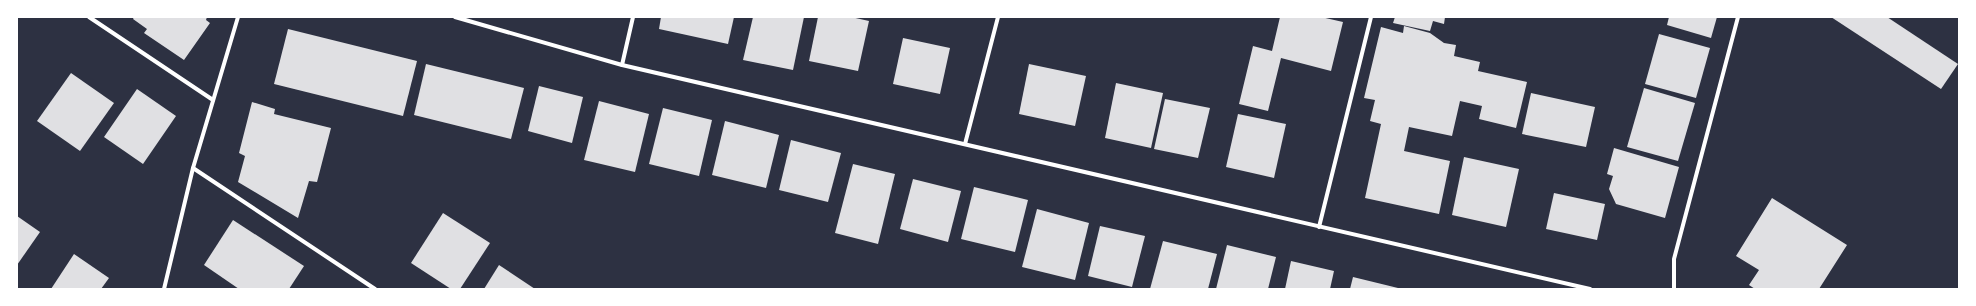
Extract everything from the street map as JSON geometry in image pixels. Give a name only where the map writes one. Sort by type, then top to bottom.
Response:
[{"type":"street","points":[[89,17],[213,100]]},
{"type":"street","points":[[164,289],[193,168],[238,17]]},
{"type":"street","points":[[455,17],[622,65],[1590,289]]},
{"type":"street","points":[[622,65],[633,17]]},
{"type":"street","points":[[965,144],[998,17]]},
{"type":"street","points":[[1320,226],[1371,17]]},
{"type":"street","points":[[1674,289],[1673,270],[1676,254],[1738,17]]},
{"type":"street","points":[[193,168],[375,289]]},
{"type":"building","points":[[134,17],[207,17],[206,20],[210,23],[184,60],[144,33],[147,29],[133,19]]},
{"type":"building","points":[[661,17],[734,17],[728,44],[659,29]]},
{"type":"building","points":[[753,17],[804,17],[793,70],[743,60]]},
{"type":"building","points":[[818,17],[851,17],[869,21],[858,71],[809,61]]},
{"type":"building","points":[[1280,17],[1321,17],[1343,22],[1331,71],[1281,58],[1268,111],[1239,104],[1253,46],[1272,51]]},
{"type":"building","points":[[1395,17],[1445,17],[1444,24],[1433,21],[1430,31],[1393,23]]},
{"type":"building","points":[[1669,17],[1717,17],[1711,38],[1667,25]]},
{"type":"building","points":[[1831,17],[1887,17],[1958,64],[1941,89]]},
{"type":"building","points":[[1404,26],[1430,33],[1444,43],[1456,45],[1454,56],[1480,62],[1478,71],[1527,82],[1516,128],[1479,119],[1482,106],[1460,101],[1452,136],[1409,127],[1404,151],[1450,161],[1439,214],[1365,198],[1381,124],[1370,121],[1375,100],[1364,98],[1381,27],[1403,33]]},
{"type":"building","points":[[288,29],[417,61],[403,116],[274,84]]},
{"type":"building","points":[[1659,34],[1710,48],[1696,98],[1645,84]]},
{"type":"building","points":[[903,38],[950,48],[940,94],[893,84]]},
{"type":"building","points":[[426,64],[524,88],[511,139],[414,115]]},
{"type":"building","points":[[1029,64],[1086,76],[1075,126],[1019,114]]},
{"type":"building","points":[[71,73],[114,103],[80,151],[37,121]]},
{"type":"building","points":[[1116,83],[1163,93],[1151,148],[1105,138]]},
{"type":"building","points":[[539,86],[583,97],[572,143],[528,131]]},
{"type":"building","points":[[1644,88],[1695,103],[1678,161],[1627,147]]},
{"type":"building","points":[[137,89],[176,116],[143,164],[104,137]]},
{"type":"building","points":[[1531,93],[1595,107],[1586,147],[1522,134]]},
{"type":"building","points":[[1165,99],[1210,108],[1198,158],[1154,149]]},
{"type":"building","points":[[599,101],[649,114],[635,172],[584,160]]},
{"type":"building","points":[[252,102],[275,109],[274,114],[331,128],[317,182],[309,181],[298,218],[238,182],[245,156],[239,153]]},
{"type":"building","points":[[663,108],[712,120],[699,176],[649,164]]},
{"type":"building","points":[[1238,114],[1286,124],[1274,178],[1226,167]]},
{"type":"building","points":[[725,121],[779,135],[766,188],[712,175]]},
{"type":"building","points":[[791,140],[841,153],[828,202],[779,190]]},
{"type":"building","points":[[1614,148],[1679,167],[1665,218],[1616,204],[1609,189],[1613,176],[1607,174]]},
{"type":"building","points":[[1464,157],[1519,169],[1506,227],[1452,215]]},
{"type":"building","points":[[853,164],[895,174],[878,244],[835,233]]},
{"type":"building","points":[[913,179],[961,191],[948,242],[900,229]]},
{"type":"building","points":[[974,187],[1028,200],[1015,252],[961,239]]},
{"type":"building","points":[[1554,193],[1605,204],[1597,240],[1546,229]]},
{"type":"building","points":[[1772,198],[1847,245],[1819,289],[1755,289],[1749,285],[1759,270],[1736,256]]},
{"type":"building","points":[[1037,209],[1089,223],[1075,280],[1022,267]]},
{"type":"building","points":[[443,213],[490,243],[460,289],[451,289],[411,263]]},
{"type":"building","points":[[17,216],[40,232],[17,265]]},
{"type":"building","points":[[233,220],[304,266],[289,289],[239,289],[204,265]]},
{"type":"building","points":[[1100,226],[1145,236],[1132,287],[1088,276]]},
{"type":"building","points":[[1163,241],[1217,254],[1208,289],[1150,289]]},
{"type":"building","points":[[1227,245],[1276,257],[1268,289],[1216,289]]},
{"type":"building","points":[[74,254],[109,278],[101,289],[51,289]]},
{"type":"building","points":[[1291,261],[1334,271],[1330,289],[1285,289]]},
{"type":"building","points":[[499,265],[535,289],[484,289]]},
{"type":"building","points":[[1353,277],[1398,288],[1350,289]]}]
